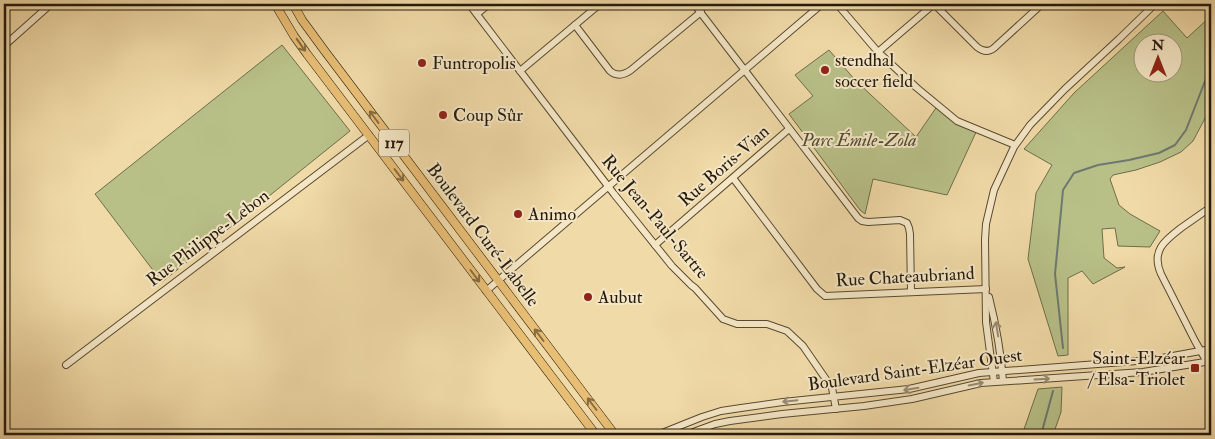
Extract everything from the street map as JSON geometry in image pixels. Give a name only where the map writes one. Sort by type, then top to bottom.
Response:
[{"type":"main road","name":"Boulevard Curé-Labelle","points":[[275,4],[301,45],[596,435]]},
{"type":"main road","name":"Boulevard Curé-Labelle","points":[[293,4],[324,50],[615,435]]},
{"type":"street","points":[[4,46],[52,4]]},
{"type":"street","name":"Rue Jean-Paul-Sartre","points":[[469,4],[608,187],[672,266],[723,319],[736,324],[767,324],[787,331],[803,346],[832,388],[836,409]]},
{"type":"street","points":[[477,14],[489,4]]},
{"type":"street","points":[[520,71],[600,4]]},
{"type":"street","points":[[694,4],[858,218],[868,222],[902,221],[908,225],[910,234],[911,292]]},
{"type":"street","points":[[486,291],[822,4]]},
{"type":"street","points":[[837,4],[878,52],[957,121],[1015,145]]},
{"type":"street","points":[[878,52],[934,4],[976,47],[986,51],[994,48],[1042,4]]},
{"type":"street","points":[[994,382],[986,322],[985,240],[986,224],[994,190],[1015,145],[1030,125],[1153,4]]},
{"type":"street","points":[[575,25],[610,70],[616,75],[620,75],[631,70],[701,12]]},
{"type":"street","name":"Rue Boris-Vian","points":[[655,245],[790,130]]},
{"type":"street","name":"Rue Philippe-Lebon","points":[[66,365],[369,135]]},
{"type":"street","name":"Rue Chateaubriand","points":[[733,178],[823,295],[986,288]]},
{"type":"street","points":[[1209,361],[1200,351],[1158,268],[1157,259],[1159,250],[1165,240],[1211,207]]},
{"type":"street","points":[[986,288],[996,321],[1003,382]]},
{"type":"street","name":"Boulevard Saint-Elzéar Ouest","points":[[657,435],[702,417],[727,410],[914,388],[964,376],[993,372],[1137,361],[1211,349]]},
{"type":"street","name":"Boulevard Saint-Elzéar Ouest","points":[[685,435],[715,424],[730,421],[912,399],[994,382],[1143,372],[1209,361]]},
{"type":"green space","points":[[1163,11],[1182,32],[1140,32]]},
{"type":"green space","points":[[1211,16],[1211,107],[1193,141],[1181,152],[1160,162],[1113,175],[1110,179],[1119,205],[1130,214],[1160,231],[1150,247],[1118,246],[1115,228],[1102,229],[1104,258],[1117,268],[1125,267],[1093,284],[1082,271],[1068,278],[1068,355],[1058,356],[1028,259],[1036,193],[1052,165],[1024,149],[1074,93],[1132,40],[1132,82],[1182,82],[1182,32],[1187,38]]},
{"type":"green space","points":[[282,45],[350,131],[162,282],[95,194]]},
{"type":"green space","name":"Parc Émile-Zola","points":[[829,50],[856,81],[916,137],[938,105],[957,121],[977,130],[947,195],[873,179],[865,214],[860,210],[789,114],[813,96],[795,75]]},
{"type":"green space","points":[[1062,387],[1061,412],[1053,435],[1022,435],[1038,389]]},
{"type":"waterway","points":[[1063,348],[1055,274],[1063,190],[1074,173],[1098,165],[1159,153],[1175,145],[1186,130],[1211,68]]},
{"type":"waterway","points":[[1041,435],[1053,391]]},
{"type":"place","name":"Funtropolis","points":[[422,63]]},
{"type":"place","name":"stendhal soccer field","points":[[825,70]]},
{"type":"place","name":"Coup Sûr","points":[[443,115]]},
{"type":"place","name":"Animo","points":[[518,214]]},
{"type":"place","name":"Aubut","points":[[588,297]]},
{"type":"place","name":"Saint-Elzéar / Elsa-Triolet","points":[[1195,368]]}]
